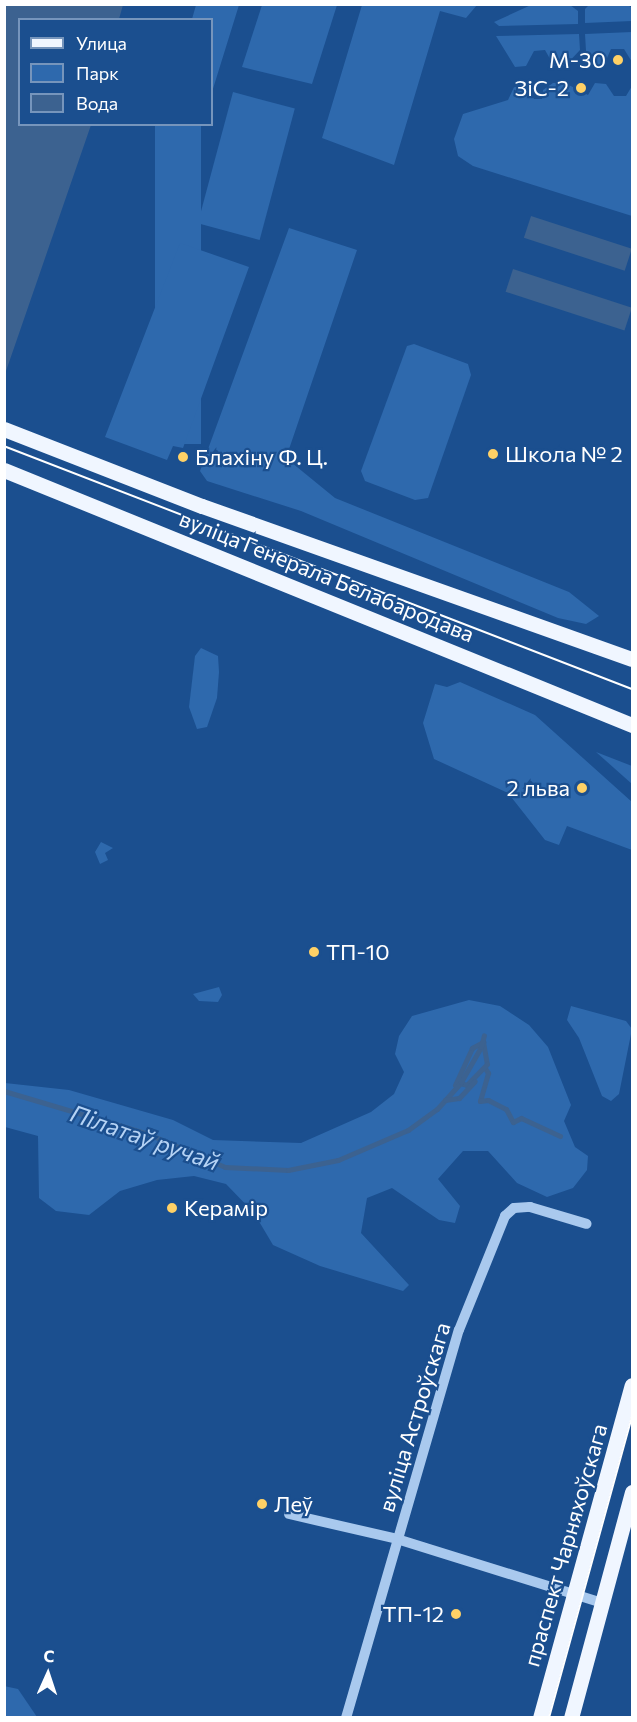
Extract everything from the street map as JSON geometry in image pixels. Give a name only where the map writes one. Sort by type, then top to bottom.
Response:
[{"type":"main road","name":"вуліца Генерала Белабародава","points":[[4,429],[160,490],[633,659]]},
{"type":"main road","name":"вуліца Генерала Белабародава","points":[[4,470],[146,525],[633,724]]},
{"type":"main road","name":"праспект Чарняхоўскага","points":[[540,1718],[632,1387]]},
{"type":"main road","points":[[571,1718],[633,1492]]},
{"type":"street","name":"вуліца Астроўскага","points":[[346,1718],[459,1330],[505,1216],[514,1208],[530,1207],[588,1224]]},
{"type":"street","points":[[289,1514],[397,1539],[603,1603]]},
{"type":"green space","points":[[590,4],[628,5],[632,8],[632,21],[585,23],[585,9]]},
{"type":"green space","points":[[196,5],[239,5],[213,89],[213,18],[192,18]]},
{"type":"green space","points":[[262,5],[337,5],[312,84],[242,67]]},
{"type":"green space","points":[[362,5],[477,5],[466,18],[440,11],[394,165],[322,138]]},
{"type":"green space","points":[[531,5],[570,5],[578,11],[578,24],[499,26],[494,22]]},
{"type":"green space","points":[[632,32],[632,62],[624,49],[611,49],[604,65],[594,66],[586,51],[585,34]]},
{"type":"green space","points":[[579,34],[580,50],[565,66],[554,66],[545,50],[534,51],[526,66],[515,67],[496,36]]},
{"type":"green space","points":[[553,83],[565,83],[588,95],[595,83],[606,84],[614,96],[626,96],[632,86],[632,216],[473,166],[458,156],[454,139],[463,114],[508,100],[515,85],[525,85],[534,99],[542,99],[543,90]]},
{"type":"green space","points":[[233,92],[295,109],[260,240],[198,223]]},
{"type":"green space","points":[[155,126],[201,126],[201,444],[155,444]]},
{"type":"green space","points":[[289,228],[357,250],[286,458],[335,498],[569,592],[599,616],[586,624],[558,618],[301,511],[207,481],[200,471]]},
{"type":"green space","points":[[180,243],[249,267],[183,448],[173,446],[167,460],[105,437]]},
{"type":"green space","points":[[414,344],[468,364],[471,375],[428,498],[415,500],[365,481],[361,471],[407,346]]},
{"type":"green space","points":[[201,648],[218,656],[219,672],[217,698],[207,727],[197,729],[189,707],[195,656]]},
{"type":"green space","points":[[460,682],[535,715],[632,802],[632,850],[567,826],[559,845],[545,840],[508,793],[434,759],[423,723],[435,684],[447,687]]},
{"type":"green space","points":[[596,752],[632,766],[632,784]]},
{"type":"green space","points":[[101,842],[113,848],[105,853],[108,860],[100,864],[95,852]]},
{"type":"green space","points":[[219,987],[222,995],[218,1002],[199,1001],[193,994]]},
{"type":"green space","points":[[469,1000],[500,1006],[529,1025],[548,1047],[571,1105],[564,1121],[575,1147],[588,1156],[587,1170],[573,1188],[547,1197],[517,1183],[488,1151],[463,1151],[438,1179],[460,1206],[455,1223],[439,1220],[392,1188],[367,1198],[361,1233],[409,1285],[403,1291],[320,1266],[273,1245],[254,1213],[226,1184],[194,1176],[157,1180],[120,1191],[89,1215],[56,1211],[39,1198],[38,1136],[5,1127],[5,1083],[69,1090],[173,1120],[213,1140],[301,1143],[371,1112],[394,1094],[404,1072],[395,1054],[399,1036],[412,1016]]},
{"type":"green space","points":[[571,1006],[626,1021],[632,1029],[619,1094],[611,1101],[602,1096],[579,1038],[567,1020]]},
{"type":"green space","points":[[4,1686],[18,1689],[37,1717],[5,1717]]},
{"type":"water","points":[[5,4],[123,5],[119,18],[18,18],[18,126],[91,126],[5,374]]},
{"type":"water","points":[[531,216],[632,249],[625,271],[524,238]]},
{"type":"water","points":[[513,269],[632,308],[624,330],[506,292]]},
{"type":"waterway","name":"Пілатаў ручай","points":[[4,1091],[146,1133],[225,1167],[288,1170],[338,1160],[408,1130],[437,1109],[461,1082],[481,1047],[484,1035]]},
{"type":"waterway","name":"Пілатаў ручай","points":[[455,1085],[472,1048],[483,1042],[487,1064],[467,1085],[460,1083]]},
{"type":"waterway","points":[[485,1068],[488,1073],[480,1101],[488,1100],[506,1109],[513,1122],[521,1118],[560,1136]]},
{"type":"waterway","points":[[445,1100],[459,1098],[475,1081]]},
{"type":"tram line","points":[[4,446],[632,689]]},
{"type":"tram line","points":[[549,1718],[632,1417]]},
{"type":"place","name":"М-30","points":[[618,60]]},
{"type":"place","name":"ЗіС-2","points":[[581,88]]},
{"type":"place","name":"Школа № 2","points":[[493,454]]},
{"type":"place","name":"Блахіну Ф. Ц.","points":[[183,457]]},
{"type":"place","name":"2 льва","points":[[582,788]]},
{"type":"place","name":"ТП-10","points":[[314,952]]},
{"type":"place","name":"Керамір","points":[[172,1208]]},
{"type":"place","name":"Леў","points":[[262,1504]]},
{"type":"place","name":"ТП-12","points":[[456,1614]]}]
